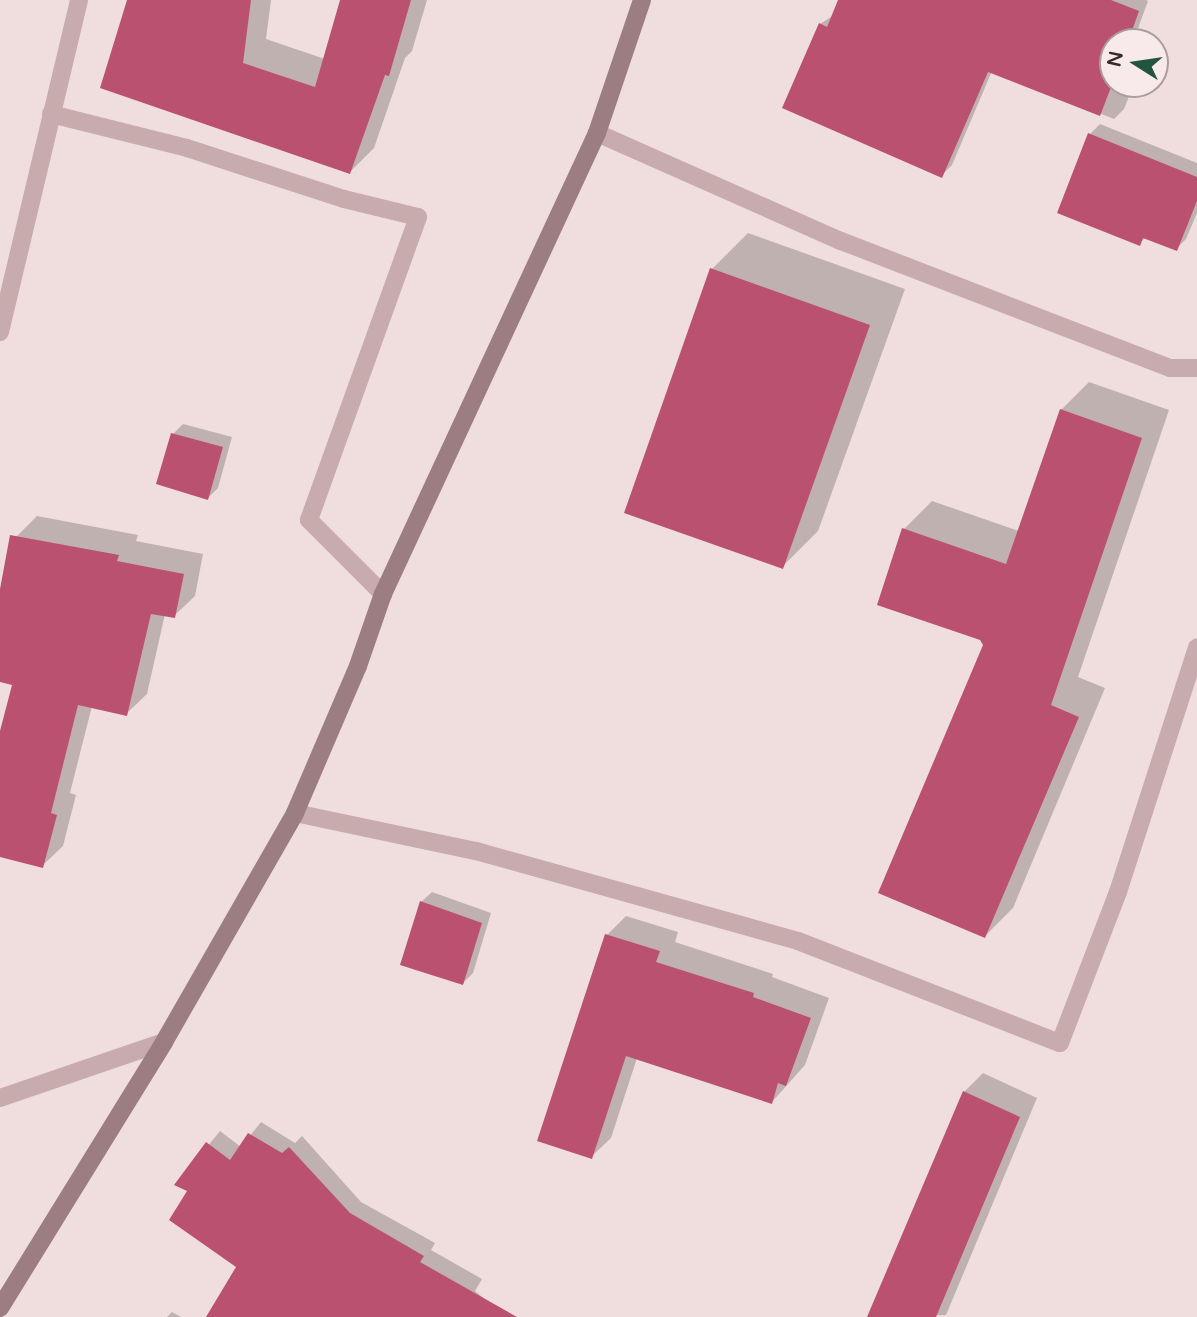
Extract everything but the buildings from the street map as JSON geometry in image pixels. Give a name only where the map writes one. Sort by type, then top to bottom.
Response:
[{"type":"main road","points":[[0,1308],[164,1042],[296,813],[358,666],[383,594],[597,133],[642,0]]},
{"type":"street","points":[[0,332],[79,0]]},
{"type":"street","points":[[51,114],[187,148],[344,200],[418,217],[309,520],[383,594]]},
{"type":"street","points":[[597,133],[853,246],[1170,368],[1197,368]]},
{"type":"street","points":[[296,813],[475,851],[798,942],[1060,1044],[1118,892],[1197,647]]},
{"type":"street","points":[[0,1098],[164,1042]]}]
